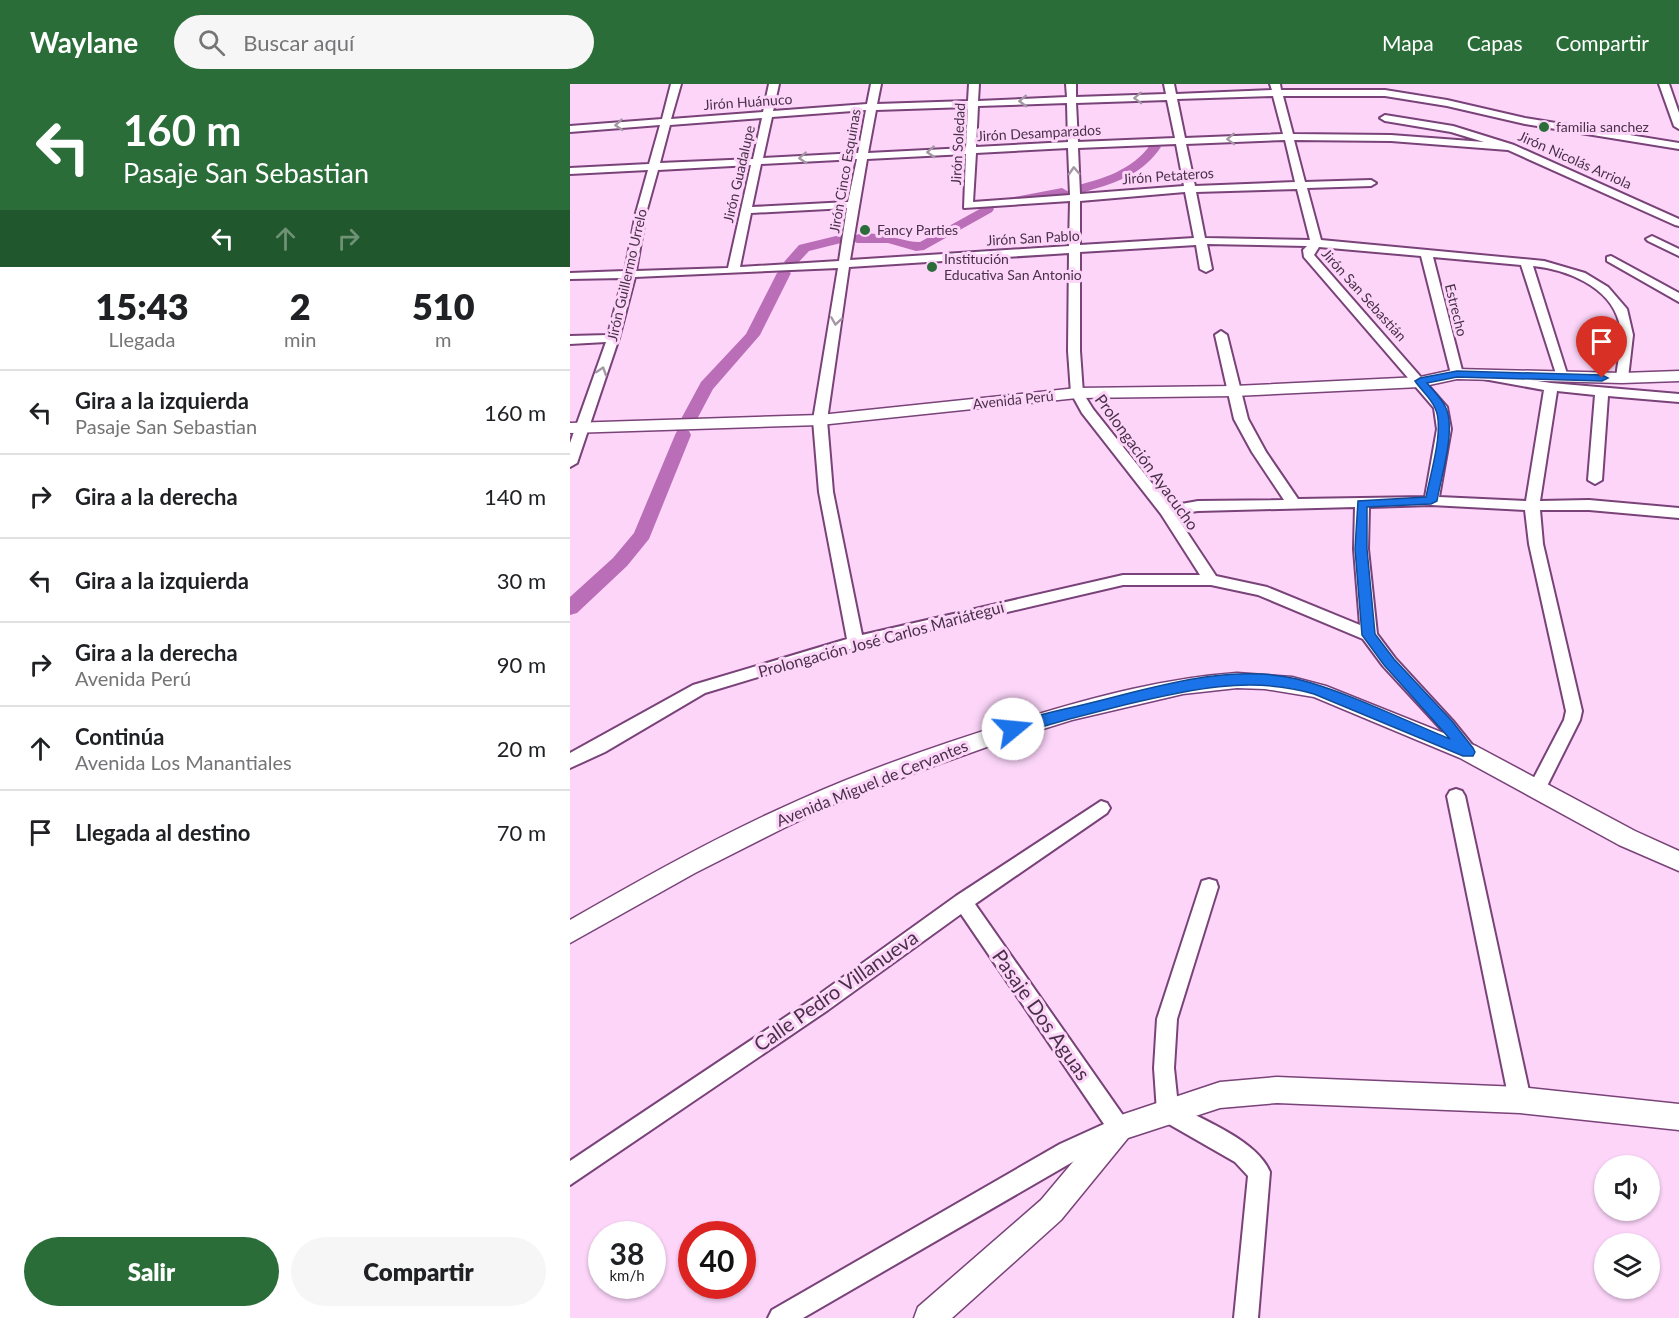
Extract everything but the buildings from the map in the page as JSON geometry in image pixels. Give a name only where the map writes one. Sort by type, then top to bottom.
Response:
[{"type":"street","name":"Jirón Guillermo Urrelo","points":[[570,463],[577,427],[613,338],[630,273],[641,213],[676,84]]},
{"type":"street","name":"Jirón Guadalupe","points":[[733,271],[774,84]]},
{"type":"street","name":"Jirón Cinco Esquinas","points":[[856,642],[826,492],[820,420],[846,264],[853,206],[876,84]]},
{"type":"street","name":"Jirón Soledad","points":[[968,206],[974,84]]},
{"type":"street","name":"Prolongación Ayacucho","points":[[1071,84],[1075,198],[1074,351],[1077,393],[1087,410],[1166,512],[1211,580]]},
{"type":"street","points":[[1169,84],[1206,269]]},
{"type":"street","points":[[1664,84],[1679,126]]},
{"type":"street","name":"Jirón Huánuco","points":[[570,129],[872,107],[974,102],[1171,98],[1277,89],[1385,101],[1446,103],[1525,121],[1679,146]]},
{"type":"street","name":"Jirón San Sebastián","points":[[1277,89],[1299,185],[1316,243],[1309,250],[1308,255],[1420,381]]},
{"type":"street","points":[[1385,101],[1391,138]]},
{"type":"street","name":"Jirón Nicolás Arriola","points":[[1385,101],[1453,129],[1510,147],[1679,223]]},
{"type":"street","name":"Jirón Desamparados","points":[[570,171],[1073,145],[1289,137],[1391,138],[1510,147]]},
{"type":"street","name":"Jirón Petateros","points":[[968,206],[1190,189],[1371,183]]},
{"type":"street","points":[[747,210],[853,206]]},
{"type":"street","points":[[1652,239],[1679,253]]},
{"type":"street","name":"Jirón San Pablo","points":[[570,276],[733,271],[1201,241],[1316,243],[1526,263],[1572,271],[1583,276],[1612,299],[1625,319],[1622,378]]},
{"type":"street","name":"Estrecho","points":[[1426,254],[1457,374]]},
{"type":"street","points":[[1611,260],[1679,298]]},
{"type":"street","points":[[1526,263],[1556,382],[1532,506],[1536,544],[1574,711],[1572,720],[1537,789]]},
{"type":"street","points":[[1221,335],[1241,419],[1259,452],[1294,504]]},
{"type":"street","points":[[570,340],[613,338]]},
{"type":"street","name":"Avenida Perú","points":[[577,427],[820,420],[1077,393],[1234,392],[1420,381],[1457,374],[1556,382],[1679,376]]},
{"type":"street","points":[[1420,381],[1440,407],[1443,416],[1444,429],[1431,501]]},
{"type":"street","points":[[1556,382],[1602,392],[1679,398]]},
{"type":"street","points":[[1595,480],[1602,392]]},
{"type":"street","points":[[1166,512],[1198,506],[1431,501],[1532,506],[1589,505],[1679,513]]},
{"type":"street","points":[[1362,504],[1361,549],[1369,635],[1389,662],[1447,725],[1468,752]]},
{"type":"street","name":"Prolongación José Carlos Mariátegui","points":[[570,761],[599,747],[699,689],[856,642],[1123,580],[1211,580],[1262,591],[1369,635]]},
{"type":"street","name":"Avenida Miguel de Cervantes","points":[[570,932],[637,893],[807,806],[969,743],[1056,716],[1219,680],[1266,680],[1296,684],[1319,691],[1468,752],[1627,838],[1679,861]]},
{"type":"street","points":[[1456,796],[1520,1100]]},
{"type":"street","name":"Calle Pedro Villanueva","points":[[570,1174],[821,1004],[963,902],[1101,808]]},
{"type":"street","points":[[1168,1112],[1164,1068],[1167,1019],[1209,887]]},
{"type":"street","name":"Pasaje Dos Aguas","points":[[963,902],[1119,1128]]},
{"type":"street","points":[[780,1318],[1068,1152],[1119,1128],[1220,1095],[1277,1090],[1520,1100],[1679,1117]]},
{"type":"street","points":[[1168,1112],[1243,1154],[1259,1172],[1246,1318]]},
{"type":"street","points":[[929,1318],[1051,1210],[1119,1128]]},
{"type":"waterway","points":[[1076,190],[1131,171],[1141,164],[1155,147]]},
{"type":"waterway","points":[[1004,203],[1062,192]]},
{"type":"waterway","points":[[857,239],[889,239],[916,247],[924,246],[987,209]]},
{"type":"waterway","points":[[791,262],[804,248],[836,240]]},
{"type":"waterway","points":[[689,419],[700,395],[753,335],[784,273]]},
{"type":"waterway","points":[[570,608],[620,562],[642,535],[683,435]]},
{"type":"place","name":"familia sanchez","points":[[1544,127]]},
{"type":"place","name":"Fancy Parties","points":[[865,230]]},
{"type":"place","name":"Institución Educativa San Antonio","points":[[932,267]]},
{"type":"route","points":[[1013,729],[1134,697],[1219,680],[1266,680],[1296,684],[1319,691],[1468,752],[1447,725],[1389,662],[1369,635],[1361,549],[1362,504],[1431,501],[1444,429],[1443,416],[1440,407],[1420,381],[1457,374],[1602,378]]}]
